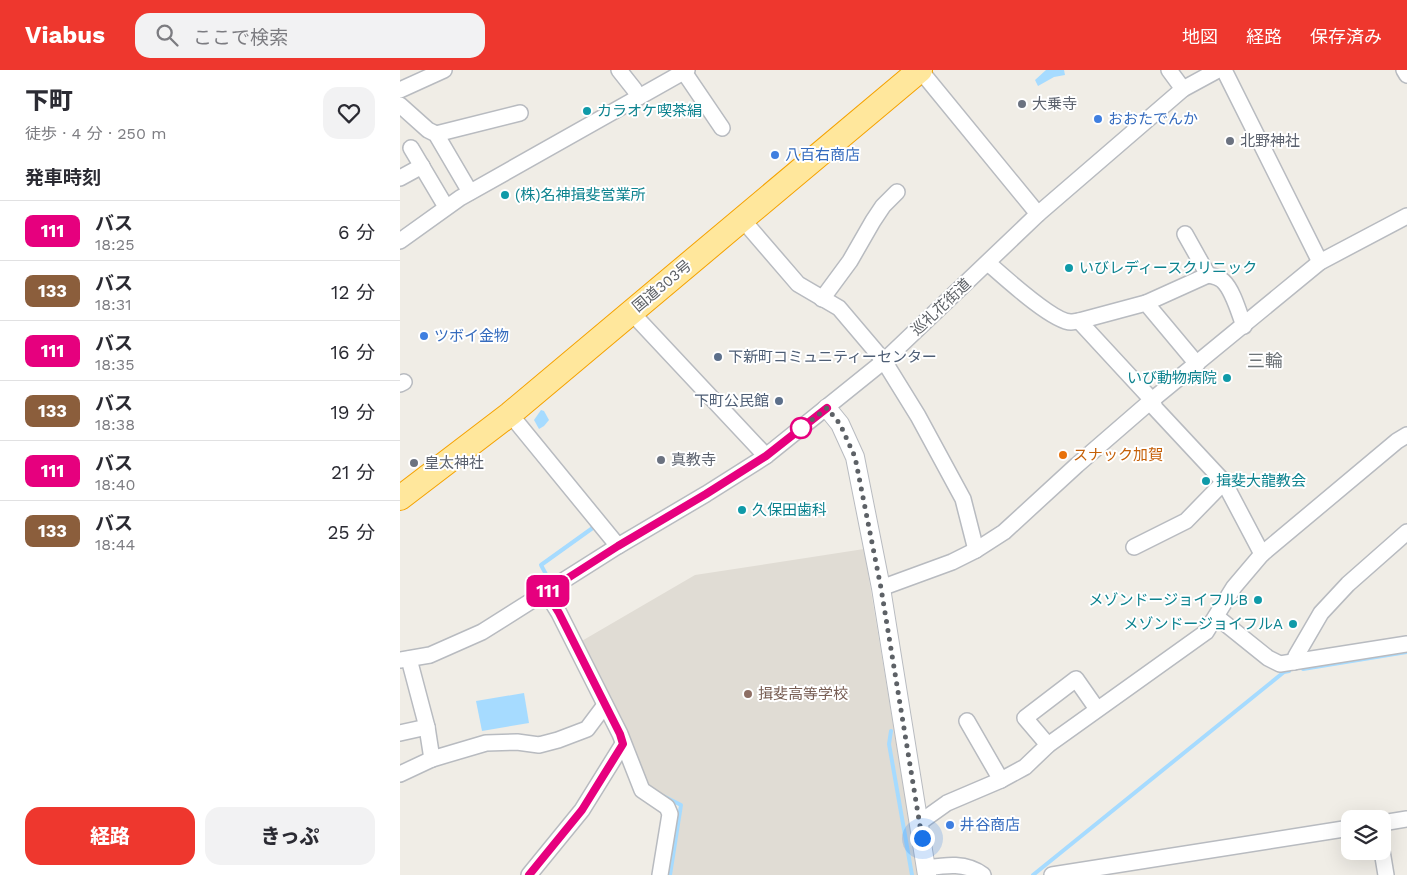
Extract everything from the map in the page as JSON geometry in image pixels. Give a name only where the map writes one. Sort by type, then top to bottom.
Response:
[{"type":"highway","name":"国道303号","points":[[402,493],[510,414],[920,70]]},
{"type":"street","points":[[400,90],[444,70]]},
{"type":"street","points":[[619,70],[639,97]]},
{"type":"street","points":[[920,70],[1038,214]]},
{"type":"street","points":[[1169,70],[1183,89]]},
{"type":"street","name":"巡礼花街道","points":[[403,657],[430,655],[482,632],[766,456],[884,361],[1038,214],[1183,89],[1218,70]]},
{"type":"street","points":[[1224,70],[1320,262]]},
{"type":"street","points":[[1404,70],[1407,75]]},
{"type":"street","points":[[400,242],[446,207],[470,192],[686,71],[722,128]]},
{"type":"street","points":[[400,106],[428,130],[436,134],[470,192]]},
{"type":"street","points":[[436,134],[520,113]]},
{"type":"street","points":[[412,148],[446,207]]},
{"type":"street","points":[[400,178],[422,166]]},
{"type":"street","points":[[822,299],[850,261],[883,206],[897,192]]},
{"type":"street","points":[[742,219],[798,284],[839,308],[884,361],[918,416],[963,499],[976,550]]},
{"type":"street","points":[[881,588],[952,562],[976,550],[1004,532],[1152,400],[1320,262],[1406,219]]},
{"type":"street","points":[[1185,234],[1208,276]]},
{"type":"street","points":[[988,263],[1035,303],[1070,322],[1146,303],[1208,276],[1222,280],[1226,285],[1236,303],[1244,326]]},
{"type":"street","points":[[1146,303],[1197,364]]},
{"type":"street","points":[[631,312],[766,456]]},
{"type":"street","points":[[1079,320],[1152,400],[1155,408],[1224,482],[1262,554]]},
{"type":"street","points":[[827,408],[840,424],[855,457],[881,588],[927,871],[957,864],[978,871],[983,875]]},
{"type":"street","points":[[510,414],[618,546]]},
{"type":"street","points":[[919,823],[948,803],[1000,780],[1025,766],[1048,744],[1206,632],[1234,588],[1262,554],[1407,435]]},
{"type":"street","points":[[1134,547],[1186,520],[1224,482]]},
{"type":"street","points":[[1294,662],[1320,613],[1348,584],[1407,532]]},
{"type":"street","points":[[546,592],[559,613],[606,705],[642,790],[666,807],[670,814],[660,875]]},
{"type":"street","points":[[1217,617],[1268,658],[1280,664],[1407,644]]},
{"type":"street","points":[[403,657],[427,727],[432,759]]},
{"type":"street","points":[[1048,744],[1025,718],[1076,679],[1097,709]]},
{"type":"street","points":[[400,774],[432,759],[486,743],[517,742],[539,745],[558,740],[587,729],[606,705]]},
{"type":"street","points":[[967,721],[1000,780]]},
{"type":"street","points":[[400,733],[427,727]]},
{"type":"street","points":[[529,875],[582,810],[623,744]]},
{"type":"street","points":[[1391,822],[1407,819]]},
{"type":"street","points":[[1052,875],[1341,829]]},
{"type":"street","points":[[1384,860],[1386,875]]},
{"type":"shaded area","name":"揖斐高等学校","points":[[864,549],[918,875],[669,875],[681,809],[677,804],[646,783],[634,746],[580,642],[695,575]]},
{"type":"water","points":[[1046,70],[1064,70],[1065,75],[1054,77],[1038,86],[1035,80]]},
{"type":"water","points":[[541,410],[544,411],[549,420],[539,429],[534,420]]},
{"type":"water","points":[[524,693],[529,723],[482,731],[476,701]]},
{"type":"waterway","points":[[548,578],[541,565],[594,527],[592,525]]},
{"type":"waterway","points":[[1303,669],[1407,652]]},
{"type":"waterway","points":[[1033,875],[1284,672],[1289,671]]},
{"type":"waterway","points":[[891,731],[889,744],[912,875]]},
{"type":"waterway","points":[[663,796],[681,805],[670,875]]},
{"type":"bus line","name":"111","points":[[529,875],[582,810],[623,744],[620,734],[559,613],[546,592],[766,456],[827,408]]},
{"type":"place","name":"大乗寺","points":[[1022,104]]},
{"type":"place","name":"カラオケ喫茶絹","points":[[587,111]]},
{"type":"place","name":"おおたでんか","points":[[1098,119]]},
{"type":"place","name":"北野神社","points":[[1230,141]]},
{"type":"place","name":"八百右商店","points":[[775,155]]},
{"type":"place","name":"(株)名神揖斐営業所","points":[[505,195]]},
{"type":"place","name":"いびレディースクリニック","points":[[1069,268]]},
{"type":"place","name":"ツボイ金物","points":[[424,336]]},
{"type":"place","name":"下新町コミュニティーセンター","points":[[718,357]]},
{"type":"place","name":"いび動物病院","points":[[1227,378]]},
{"type":"place","name":"下町公民館","points":[[779,401]]},
{"type":"place","name":"スナック加賀","points":[[1063,455]]},
{"type":"place","name":"真教寺","points":[[661,460]]},
{"type":"place","name":"皇太神社","points":[[414,463]]},
{"type":"place","name":"揖斐大龍教会","points":[[1206,481]]},
{"type":"place","name":"久保田歯科","points":[[742,510]]},
{"type":"place","name":"メゾンドージョイフルB","points":[[1258,600]]},
{"type":"place","name":"メゾンドージョイフルA","points":[[1293,624]]},
{"type":"place","name":"揖斐高等学校","points":[[748,694]]},
{"type":"place","name":"井谷商店","points":[[950,825]]},
{"type":"district","name":"三輪","points":[[1265,360]]},
{"type":"route","points":[[801,428],[796,432],[827,408],[840,424],[855,457],[881,588],[922,838]]}]
